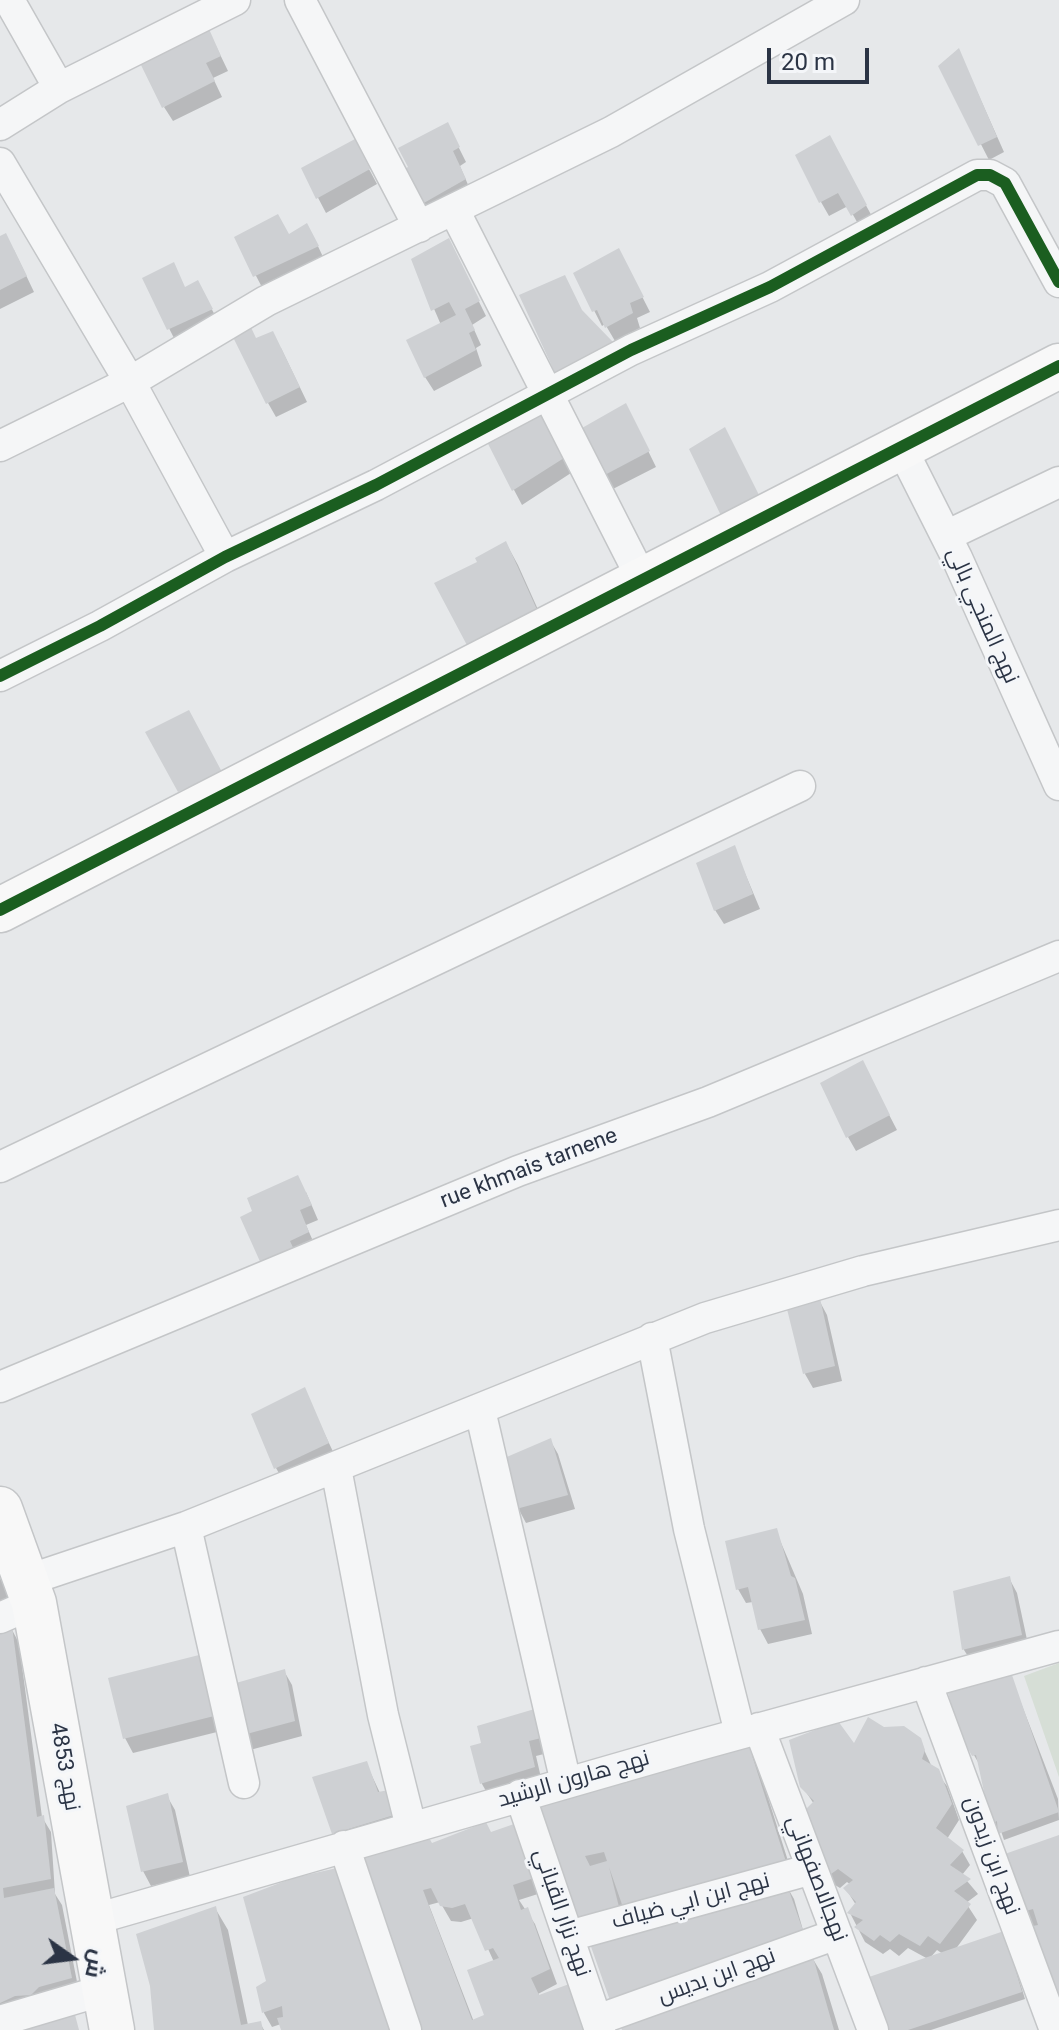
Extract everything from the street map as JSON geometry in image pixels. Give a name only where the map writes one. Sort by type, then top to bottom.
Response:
[{"type":"street","points":[[9,0],[59,88]]},
{"type":"street","points":[[0,125],[201,7],[235,0]]},
{"type":"street","points":[[300,0],[419,227]]},
{"type":"street","points":[[0,446],[130,382],[266,301],[611,132],[844,0]]},
{"type":"street","points":[[0,163],[130,382],[225,557]]},
{"type":"street","points":[[0,676],[100,626],[225,557],[376,485],[631,350],[770,287],[977,175],[990,175],[1005,183],[1059,282]]},
{"type":"street","points":[[454,210],[643,581]]},
{"type":"street","points":[[0,910],[1059,366]]},
{"type":"street","name":"نهج المنجي بالي","points":[[902,449],[946,536],[1059,785]]},
{"type":"street","points":[[946,536],[1059,482]]},
{"type":"street","points":[[0,1167],[800,786]]},
{"type":"street","name":"rue khmais tarnene","points":[[0,1387],[518,1171],[708,1102],[1059,956]]},
{"type":"street","points":[[21,1600],[186,1527],[652,1338],[863,1271],[1059,1225]]},
{"type":"street","name":"نهجالاصفهاني","points":[[652,1338],[689,1529],[750,1731],[812,1869],[873,2030]]},
{"type":"street","points":[[480,1410],[566,1783]]},
{"type":"street","points":[[336,1468],[383,1715],[411,1827]]},
{"type":"street","name":"نهج 4853","points":[[0,1509],[92,1920],[108,2010]]},
{"type":"street","points":[[186,1527],[244,1783]]},
{"type":"street","name":"نهج هارون الرشيد","points":[[92,1920],[520,1795],[1059,1646]]},
{"type":"street","name":"نهج ابن زيدون","points":[[926,1682],[1055,2030]]},
{"type":"street","name":"نهج نزار القباني","points":[[520,1795],[598,2025]]},
{"type":"street","points":[[344,1846],[406,2030]]},
{"type":"street","name":"نهج ابن ابي ضياف","points":[[569,1936],[812,1869]]},
{"type":"street","name":"نهج ابن بديس","points":[[598,2025],[837,1934]]},
{"type":"street","points":[[0,2021],[108,2010]]},
{"type":"shaded area","points":[[1059,1663],[1059,1777],[1024,1676]]},
{"type":"building","points":[[209,29],[221,56],[206,63],[215,81],[162,108],[140,63]]},
{"type":"building","points":[[959,48],[997,137],[978,146],[938,66]]},
{"type":"building","points":[[448,122],[460,147],[453,151],[466,179],[415,208],[398,173],[408,167],[398,148]]},
{"type":"building","points":[[830,135],[867,205],[851,216],[838,193],[819,203],[795,155]]},
{"type":"building","points":[[355,139],[370,169],[316,199],[301,168]]},
{"type":"building","points":[[278,214],[289,234],[307,223],[319,246],[253,277],[234,237]]},
{"type":"building","points":[[6,233],[27,276],[0,290],[0,236]]},
{"type":"building","points":[[449,238],[480,301],[465,309],[475,330],[469,333],[476,350],[424,378],[406,340],[456,315],[449,302],[431,311],[411,259]]},
{"type":"building","points":[[619,248],[644,297],[630,303],[633,313],[605,328],[597,310],[592,312],[573,273]]},
{"type":"building","points":[[174,262],[185,287],[198,280],[213,309],[167,330],[142,278]]},
{"type":"building","points":[[565,275],[582,310],[613,342],[556,375],[519,295]]},
{"type":"building","points":[[248,321],[256,338],[273,331],[300,387],[266,404],[229,329]]},
{"type":"building","points":[[626,403],[650,451],[599,478],[575,432]]},
{"type":"building","points":[[537,405],[564,458],[512,491],[484,436]]},
{"type":"building","points":[[725,427],[764,505],[726,526],[689,449]]},
{"type":"building","points":[[506,541],[538,612],[469,649],[434,583],[477,562],[475,558]]},
{"type":"building","points":[[189,710],[222,772],[178,792],[145,732]]},
{"type":"building","points":[[735,845],[753,894],[714,911],[696,863]]},
{"type":"building","points":[[863,1060],[890,1115],[846,1138],[820,1083]]},
{"type":"building","points":[[298,1175],[312,1205],[300,1210],[309,1232],[290,1241],[295,1252],[262,1266],[240,1217],[252,1211],[247,1198]]},
{"type":"building","points":[[820,1298],[835,1366],[803,1374],[786,1305]]},
{"type":"building","points":[[305,1387],[329,1443],[274,1469],[251,1414]]},
{"type":"building","points":[[551,1438],[568,1495],[516,1509],[502,1459]]},
{"type":"building","points":[[777,1528],[791,1576],[795,1578],[805,1620],[758,1630],[748,1587],[736,1590],[725,1541]]},
{"type":"building","points":[[1010,1576],[1022,1635],[962,1650],[953,1591]]},
{"type":"building","points":[[12,1626],[37,1817],[44,1815],[51,1879],[3,1888],[4,1898],[54,1888],[72,1978],[39,1987],[31,1995],[15,1996],[0,2003],[0,1631]]},
{"type":"building","points":[[203,1654],[218,1715],[123,1739],[108,1678]]},
{"type":"building","points":[[285,1669],[295,1721],[239,1736],[229,1685]]},
{"type":"building","points":[[1012,1675],[1059,1812],[998,1834],[997,1821],[991,1824],[976,1755],[972,1756],[958,1731],[948,1693]]},
{"type":"building","points":[[538,1708],[545,1737],[529,1741],[535,1767],[480,1784],[470,1746],[481,1743],[477,1726]]},
{"type":"building","points":[[868,1717],[884,1727],[904,1726],[921,1738],[925,1750],[922,1759],[939,1769],[952,1804],[936,1828],[964,1850],[950,1865],[971,1879],[954,1891],[971,1904],[940,1944],[928,1936],[920,1946],[899,1934],[890,1942],[880,1935],[874,1941],[854,1927],[863,1920],[847,1913],[856,1902],[843,1888],[853,1880],[838,1869],[831,1874],[819,1867],[805,1810],[814,1801],[800,1787],[789,1740],[838,1721],[854,1743]]},
{"type":"building","points":[[749,1746],[788,1868],[626,1916],[609,1867],[619,1907],[580,1921],[538,1806]],"holes":[[[604,1852],[607,1861],[590,1866],[585,1856]]]},
{"type":"building","points":[[367,1761],[378,1792],[389,1790],[394,1815],[332,1834],[312,1777]]},
{"type":"building","points":[[168,1793],[183,1862],[141,1872],[126,1806]]},
{"type":"building","points":[[486,1822],[491,1832],[514,1824],[534,1878],[513,1885],[521,1910],[528,1907],[550,1969],[531,1978],[539,1995],[572,1983],[591,2030],[419,2030],[355,1855],[425,1831],[432,1843]],"holes":[[[431,1888],[440,1906],[452,1908],[465,1904],[485,1951],[493,1948],[499,1958],[467,1970],[484,2015],[472,2020],[423,1890]]]},
{"type":"building","points":[[1059,1835],[1059,2012],[1028,1927],[1038,1925],[1033,1909],[1022,1912],[999,1856]]},
{"type":"building","points":[[337,1868],[396,2030],[281,2030],[277,2018],[283,2017],[282,2006],[262,2013],[256,1987],[266,1981],[243,1897],[293,1878]]},
{"type":"building","points":[[786,1882],[806,1939],[613,2009],[589,1941]]},
{"type":"building","points":[[216,1906],[241,2025],[261,2021],[263,2030],[154,2030],[150,1986],[136,1934]]},
{"type":"building","points":[[1004,1931],[1022,1992],[908,2030],[887,2030],[869,1977]]},
{"type":"building","points":[[811,1950],[834,2030],[622,2030],[619,2021]]},
{"type":"building","points":[[74,2011],[79,2030],[26,2030]]},
{"type":"cycle path","points":[[0,676],[100,626],[225,557],[376,485],[631,350],[770,287],[977,175],[990,175],[1005,183],[1059,282]]},
{"type":"cycle path","points":[[0,910],[1059,366]]}]
